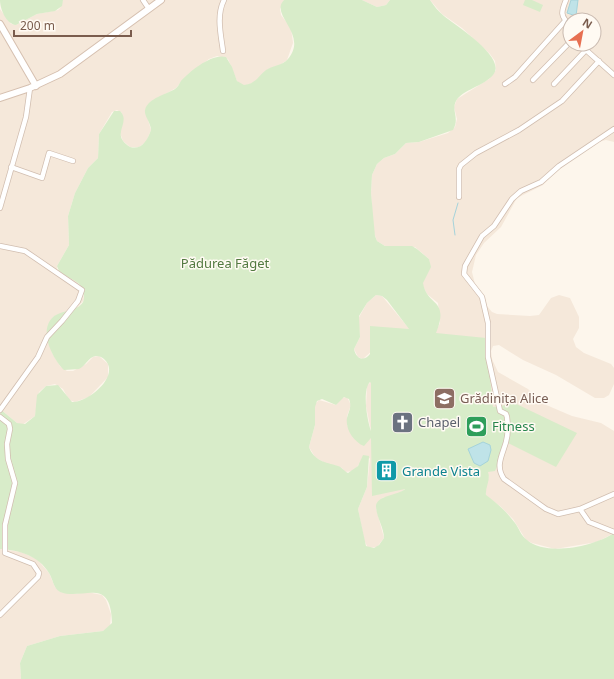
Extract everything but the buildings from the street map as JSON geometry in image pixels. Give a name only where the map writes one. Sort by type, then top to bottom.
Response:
[{"type":"main road","points":[[0,98],[33,87],[69,68],[161,0]]},
{"type":"main road","points":[[0,24],[33,87]]},
{"type":"street","points":[[143,0],[149,8]]},
{"type":"street","points":[[223,52],[219,26],[224,0]]},
{"type":"street","points":[[562,14],[561,11],[566,0]]},
{"type":"street","points":[[505,84],[515,77],[562,24]]},
{"type":"street","points":[[532,80],[562,50]]},
{"type":"street","points":[[554,84],[584,52]]},
{"type":"street","points":[[588,52],[614,75]]},
{"type":"street","points":[[459,197],[459,170],[461,165],[476,153],[519,130],[562,101],[599,61]]},
{"type":"street","points":[[0,208],[33,87]]},
{"type":"street","points":[[614,129],[559,166],[541,182],[521,191],[512,199],[494,226],[482,236],[465,266],[464,274],[477,288],[482,298],[488,323],[488,357],[500,411],[506,414],[507,417],[506,440],[499,462],[501,475],[510,485],[553,513],[562,514],[614,494]]},
{"type":"street","points":[[11,167],[42,178],[50,153],[72,161]]},
{"type":"street","points":[[0,246],[25,251],[82,290],[78,301],[62,322],[47,337],[38,357],[0,410]]},
{"type":"street","points":[[0,417],[10,424],[7,444],[8,459],[16,483],[5,525],[5,553],[33,564],[39,573],[38,577],[0,615]]},
{"type":"street","points":[[580,508],[589,522],[614,532]]},
{"type":"shaded area","points":[[63,0],[284,0],[280,9],[281,15],[291,28],[293,43],[287,60],[280,65],[268,69],[256,82],[247,85],[241,85],[237,81],[228,59],[217,56],[209,59],[182,81],[176,88],[151,102],[145,110],[151,130],[146,142],[139,147],[130,147],[123,141],[120,133],[122,113],[117,110],[112,112],[99,134],[98,158],[88,168],[75,193],[68,216],[69,245],[57,266],[57,269],[65,276],[71,277],[78,283],[83,291],[84,300],[78,307],[53,317],[48,325],[47,334],[52,353],[60,366],[67,371],[73,371],[86,364],[93,357],[99,356],[108,364],[108,377],[89,397],[75,402],[69,400],[63,389],[55,384],[46,386],[39,392],[35,416],[22,425],[17,423],[0,409],[0,9],[11,24],[16,25],[37,14],[58,10]]},
{"type":"shaded area","points":[[362,0],[390,0],[386,5],[377,7]]},
{"type":"shaded area","points":[[430,0],[614,0],[614,142],[606,140],[594,143],[558,169],[543,185],[517,198],[501,227],[484,243],[476,255],[472,272],[475,284],[486,305],[492,312],[497,314],[530,316],[539,315],[551,298],[559,295],[570,298],[579,317],[579,328],[573,339],[576,347],[584,353],[611,364],[614,368],[614,384],[609,395],[604,398],[595,398],[556,375],[523,360],[499,345],[493,346],[491,351],[492,359],[498,372],[528,389],[544,404],[572,416],[601,423],[614,431],[614,533],[597,542],[555,549],[526,540],[513,519],[500,506],[486,496],[485,487],[489,476],[406,488],[397,495],[382,498],[376,508],[384,538],[377,547],[368,548],[364,540],[358,509],[367,487],[370,458],[359,464],[354,471],[345,472],[342,468],[325,463],[315,457],[309,447],[315,425],[315,404],[319,400],[336,405],[341,398],[347,397],[351,405],[347,416],[347,426],[371,431],[366,406],[367,386],[375,377],[374,349],[363,359],[358,357],[354,349],[360,337],[358,319],[367,303],[376,295],[382,296],[411,331],[436,331],[440,323],[438,303],[427,294],[423,286],[423,280],[430,267],[429,259],[415,247],[385,246],[377,241],[373,230],[371,193],[372,175],[377,164],[384,158],[395,154],[406,143],[419,142],[448,133],[455,127],[457,119],[454,107],[457,99],[489,79],[496,70],[495,61],[490,54],[462,28],[442,14]]},
{"type":"shaded area","points":[[0,549],[21,552],[37,559],[49,573],[55,587],[60,592],[75,594],[87,592],[102,595],[106,600],[111,614],[110,626],[103,631],[60,636],[27,646],[20,663],[21,679],[0,679]]},
{"type":"green space","points":[[0,0],[63,0],[62,6],[55,11],[37,14],[16,25],[9,22],[4,16]]},
{"type":"green space","name":"Pădurea Făget","points":[[284,0],[362,0],[377,7],[386,5],[390,0],[430,0],[442,14],[478,42],[493,60],[496,68],[493,75],[489,79],[463,94],[456,101],[454,108],[456,122],[453,130],[419,142],[406,143],[395,154],[384,158],[377,164],[372,175],[371,193],[375,236],[377,241],[385,246],[412,246],[429,259],[431,267],[423,283],[425,291],[439,308],[440,322],[436,333],[486,338],[493,407],[506,405],[506,399],[577,433],[556,467],[508,443],[495,471],[488,472],[489,478],[486,495],[509,515],[527,540],[546,548],[571,548],[595,542],[614,533],[614,679],[21,679],[20,663],[27,646],[60,636],[103,631],[112,623],[107,599],[101,594],[69,594],[60,592],[54,586],[49,573],[40,562],[28,555],[0,549],[0,409],[17,423],[25,424],[35,416],[37,395],[46,386],[58,385],[72,402],[79,401],[94,393],[101,387],[109,373],[108,365],[104,359],[97,356],[91,358],[79,369],[64,370],[52,352],[47,337],[49,323],[53,317],[77,308],[83,302],[84,297],[83,290],[80,285],[62,274],[57,266],[69,245],[68,216],[75,193],[88,168],[98,158],[99,134],[114,111],[120,111],[123,115],[124,120],[121,138],[130,147],[138,147],[144,144],[151,130],[145,112],[150,102],[172,91],[185,77],[208,60],[220,56],[226,57],[232,67],[237,81],[244,85],[254,81],[269,68],[286,61],[293,50],[294,41],[292,33],[281,12],[281,6]],"holes":[[[376,295],[382,296],[387,300],[409,329],[370,326],[370,354],[363,359],[356,355],[354,349],[360,337],[359,316],[367,303]],[[370,382],[371,431],[366,405],[366,391]],[[344,397],[349,399],[350,406],[347,426],[351,435],[364,446],[371,438],[372,496],[405,489],[377,502],[376,510],[383,530],[384,538],[379,545],[374,548],[366,546],[358,509],[367,487],[369,456],[363,455],[358,466],[348,473],[339,467],[317,458],[311,452],[309,447],[315,425],[315,407],[317,401],[322,399],[336,405]]]},
{"type":"green space","points":[[525,0],[532,0],[543,5],[540,12],[523,5]]},
{"type":"water","points":[[571,0],[578,0],[576,12],[567,12]]},
{"type":"water","points":[[483,442],[490,445],[491,450],[488,461],[480,466],[474,463],[468,449]]},
{"type":"waterway","points":[[455,235],[453,220],[458,203]]},
{"type":"place","name":"Grădinița Alice","points":[[444,398]]},
{"type":"place","name":"Chapel","points":[[402,422]]},
{"type":"place","name":"Fitness","points":[[476,426]]},
{"type":"place","name":"Grande Vista","points":[[386,471]]}]
